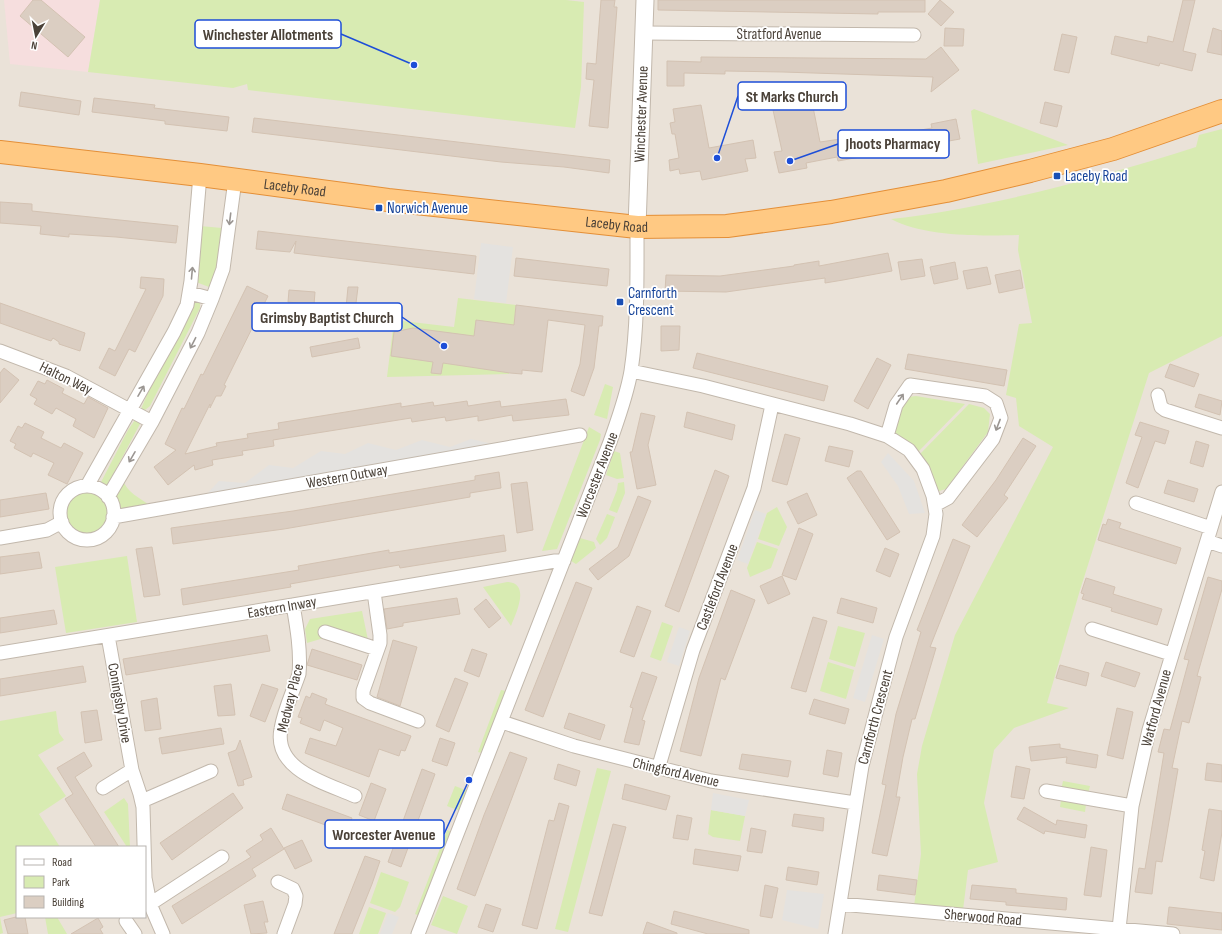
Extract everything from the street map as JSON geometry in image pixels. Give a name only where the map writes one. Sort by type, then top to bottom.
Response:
[{"type":"highway","name":"Laceby Road","points":[[0,152],[200,175],[388,200],[637,227],[727,226],[831,212],[938,193],[1113,149],[1222,111]]},
{"type":"street","name":"Winchester Avenue","points":[[637,227],[645,0]]},
{"type":"street","name":"Stratford Avenue","points":[[644,33],[914,35]]},
{"type":"street","points":[[87,486],[174,332],[187,305],[190,292],[200,175]]},
{"type":"street","points":[[108,497],[152,422],[198,333],[212,299],[224,262],[235,180]]},
{"type":"street","name":"Worcester Avenue","points":[[418,934],[502,722],[610,442],[624,401],[631,371],[637,281],[637,227]]},
{"type":"street","points":[[190,292],[212,299]]},
{"type":"street","name":"Halton Way","points":[[0,351],[61,374],[130,411]]},
{"type":"street","name":"Carnforth Crescent","points":[[631,371],[703,386],[850,424],[887,436],[909,450],[923,469],[935,505],[933,536],[896,637],[862,766],[835,934]]},
{"type":"street","points":[[887,436],[896,405],[910,385],[985,396],[996,403],[1001,418],[993,439],[948,498],[935,505]]},
{"type":"street","points":[[1158,395],[1161,406],[1165,410],[1222,428]]},
{"type":"street","name":"Castleford Avenue","points":[[658,769],[693,650],[754,488],[772,405]]},
{"type":"street","points":[[130,411],[152,422]]},
{"type":"street","name":"Western Outway","points":[[113,517],[580,435]]},
{"type":"street","points":[[87,486],[95,487],[108,497],[113,506],[113,517],[110,526],[105,533],[89,539],[73,535],[62,522],[60,512],[62,503],[66,496],[75,489],[87,486]]},
{"type":"street","name":"Watford Avenue","points":[[1119,929],[1132,806],[1149,730],[1171,654],[1222,492]]},
{"type":"street","points":[[1136,503],[1211,528]]},
{"type":"street","points":[[0,538],[47,530],[62,522]]},
{"type":"street","points":[[1207,541],[1222,546]]},
{"type":"street","name":"Eastern Inway","points":[[0,652],[108,636],[539,563],[564,561]]},
{"type":"street","points":[[374,592],[380,635],[363,691],[363,698],[370,703],[418,721]]},
{"type":"street","name":"Medway Place","points":[[293,605],[300,650],[300,666],[299,674],[280,730],[279,741],[282,752],[288,761],[303,773],[355,796]]},
{"type":"street","points":[[1092,630],[1171,654]]},
{"type":"street","points":[[325,632],[377,649]]},
{"type":"street","name":"Coningsby Drive","points":[[108,636],[132,770],[142,801],[145,846]]},
{"type":"street","name":"Chingford Avenue","points":[[502,722],[574,746],[658,769],[758,790],[855,803]]},
{"type":"street","points":[[104,788],[132,770]]},
{"type":"street","points":[[142,801],[211,771]]},
{"type":"street","points":[[1046,790],[1132,806]]},
{"type":"street","points":[[150,904],[222,857]]},
{"type":"street","points":[[278,882],[293,889],[296,896],[284,934]]},
{"type":"street","name":"Coningsby Drive","points":[[146,883],[150,904],[163,934]]},
{"type":"street","name":"Sherwood Road","points":[[840,904],[1173,934]]},
{"type":"street","points":[[126,922],[135,934]]},
{"type":"shaded area","points":[[0,0],[1222,0],[1222,934],[0,934]]},
{"type":"shaded area","points":[[4,0],[100,0],[88,72],[10,64]]},
{"type":"shaded area","points":[[481,243],[513,247],[506,303],[474,299]]},
{"type":"shaded area","points":[[471,439],[501,446],[204,497],[219,481],[245,483],[269,465],[293,468],[321,451],[345,454],[368,443],[396,450],[422,440],[450,447]]},
{"type":"shaded area","points":[[888,453],[914,481],[925,513],[909,514],[898,486],[881,462]]},
{"type":"shaded area","points":[[755,510],[766,514],[748,564],[737,560]]},
{"type":"shaded area","points":[[679,627],[690,631],[679,666],[667,662]]},
{"type":"shaded area","points":[[872,635],[884,639],[865,702],[853,698]]},
{"type":"shaded area","points":[[713,793],[749,800],[745,816],[711,810]]},
{"type":"shaded area","points":[[787,890],[824,894],[818,929],[782,920]]},
{"type":"shaded area","points":[[388,913],[399,917],[392,934],[380,934]]},
{"type":"green space","points":[[100,0],[566,0],[584,2],[581,87],[575,128],[248,90],[247,84],[233,88],[88,72]]},
{"type":"green space","points":[[974,109],[1068,145],[978,164],[971,111]]},
{"type":"green space","points":[[1222,129],[1222,336],[1149,373],[1080,590],[1047,703],[1069,708],[1014,728],[994,750],[984,803],[998,862],[968,870],[963,910],[914,906],[921,854],[917,774],[922,746],[955,635],[1053,447],[1019,426],[1016,398],[1006,395],[1019,324],[1032,323],[1018,250],[1019,235],[971,235],[936,232],[905,225],[891,219],[930,214],[1007,199],[1121,170],[1196,147],[1199,135]]},
{"type":"green space","points":[[200,226],[222,228],[217,269],[209,287],[196,282]]},
{"type":"green space","points":[[458,298],[516,305],[509,374],[387,377],[394,320],[454,327]]},
{"type":"green space","points":[[194,302],[200,303],[200,308],[150,406],[145,410],[141,409],[152,383]]},
{"type":"green space","points":[[605,384],[613,387],[607,419],[594,415]]},
{"type":"green space","points":[[916,396],[965,404],[918,452],[894,432],[896,414],[908,397]]},
{"type":"green space","points":[[969,404],[984,408],[990,414],[988,432],[946,489],[939,491],[922,463],[920,454]]},
{"type":"green space","points":[[137,417],[141,422],[106,488],[99,486],[128,430]]},
{"type":"green space","points":[[589,427],[601,434],[600,440],[557,549],[542,551]]},
{"type":"green space","points":[[614,451],[620,453],[624,478],[617,479],[606,475]]},
{"type":"green space","points":[[123,480],[130,491],[150,505],[117,509],[115,507],[114,497]]},
{"type":"green space","points":[[624,482],[625,493],[617,513],[609,510],[617,490],[618,483]]},
{"type":"green space","points":[[87,491],[99,495],[105,501],[109,513],[105,525],[99,531],[87,535],[75,531],[69,525],[65,513],[69,501],[75,495]]},
{"type":"green space","points":[[777,507],[787,527],[779,546],[758,539],[767,513]]},
{"type":"green space","points":[[607,514],[615,517],[607,538],[600,545],[596,539]]},
{"type":"green space","points":[[580,538],[594,542],[596,548],[576,564],[571,561]]},
{"type":"green space","points":[[757,542],[778,549],[771,568],[750,577],[747,568]]},
{"type":"green space","points":[[127,556],[137,622],[66,633],[55,567]]},
{"type":"green space","points":[[507,582],[518,587],[520,593],[520,600],[511,626],[483,587]]},
{"type":"green space","points":[[362,611],[368,640],[325,625],[320,636],[324,638],[307,643],[305,629],[310,619]]},
{"type":"green space","points":[[662,622],[673,626],[661,661],[650,657]]},
{"type":"green space","points":[[838,626],[865,633],[855,667],[829,659]]},
{"type":"green space","points":[[828,662],[854,670],[846,699],[820,691]]},
{"type":"green space","points":[[501,690],[506,691],[482,753],[478,752]]},
{"type":"green space","points":[[56,711],[59,733],[64,740],[38,755],[66,796],[39,814],[59,846],[16,846],[16,913],[0,917],[0,721]]},
{"type":"green space","points":[[597,768],[611,771],[568,932],[555,929]]},
{"type":"green space","points":[[1063,781],[1090,786],[1088,794],[1061,790]]},
{"type":"green space","points":[[455,786],[468,791],[460,811],[447,806]]},
{"type":"green space","points":[[124,798],[128,804],[130,846],[126,846],[104,812]]},
{"type":"green space","points":[[1061,800],[1086,804],[1085,812],[1060,807]]},
{"type":"green space","points":[[711,810],[745,816],[740,841],[713,837],[708,834]]},
{"type":"green space","points":[[447,830],[452,832],[420,916],[415,914]]},
{"type":"green space","points":[[381,872],[409,882],[400,907],[395,912],[370,903]]},
{"type":"green space","points":[[443,896],[468,906],[457,934],[431,925]]},
{"type":"green space","points":[[369,907],[386,913],[378,934],[359,934]]},
{"type":"green space","points":[[0,917],[3,933],[0,934]]},
{"type":"green space","points":[[45,918],[58,918],[67,934],[48,934]]},
{"type":"building","points":[[33,0],[41,0],[85,37],[68,57],[20,16]]},
{"type":"building","points":[[601,0],[615,0],[614,7],[617,7],[608,128],[589,126],[594,80],[586,79],[587,63],[596,64]]},
{"type":"building","points":[[658,0],[925,0],[925,12],[878,12],[878,14],[658,10]]},
{"type":"building","points":[[940,0],[954,12],[941,26],[928,14]]},
{"type":"building","points":[[1183,0],[1195,0],[1183,51],[1196,54],[1192,71],[1160,63],[1159,66],[1111,54],[1115,36],[1147,43],[1148,36],[1173,42]]},
{"type":"building","points":[[945,28],[964,29],[963,46],[944,46]]},
{"type":"building","points":[[1213,28],[1222,31],[1222,55],[1207,52]]},
{"type":"building","points":[[1062,34],[1077,37],[1069,73],[1054,70]]},
{"type":"building","points":[[941,47],[959,70],[931,92],[933,77],[783,72],[725,71],[725,74],[684,73],[684,86],[667,86],[667,61],[701,62],[701,57],[926,59]]},
{"type":"building","points":[[21,92],[81,101],[79,115],[19,106]]},
{"type":"building","points":[[94,98],[155,105],[154,108],[229,117],[227,131],[165,124],[165,121],[92,112]]},
{"type":"building","points":[[812,102],[820,142],[896,131],[897,134],[915,131],[932,128],[931,124],[956,119],[960,139],[838,161],[837,157],[806,163],[807,168],[779,173],[774,152],[782,151],[773,110]]},
{"type":"building","points":[[1045,102],[1062,106],[1057,127],[1040,123]]},
{"type":"building","points":[[701,105],[709,148],[753,140],[756,158],[745,159],[748,171],[702,180],[700,171],[680,174],[679,169],[670,171],[669,160],[679,158],[675,134],[672,134],[670,123],[675,122],[673,109]]},
{"type":"building","points":[[254,118],[610,160],[609,173],[564,167],[501,162],[252,132]]},
{"type":"building","points":[[0,202],[32,204],[32,211],[178,226],[176,243],[116,237],[69,234],[69,237],[40,234],[41,226],[0,223]]},
{"type":"building","points":[[258,231],[476,256],[474,274],[294,253],[296,241],[290,252],[256,249]]},
{"type":"building","points":[[888,253],[892,271],[843,280],[825,283],[825,278],[726,292],[665,291],[666,275],[720,276],[819,261],[819,266]]},
{"type":"building","points":[[516,258],[609,269],[607,286],[514,276]]},
{"type":"building","points":[[922,259],[925,276],[901,280],[898,262]]},
{"type":"building","points":[[955,262],[958,279],[934,284],[930,267]]},
{"type":"building","points":[[987,267],[991,284],[967,289],[963,271]]},
{"type":"building","points":[[1020,270],[1023,288],[999,293],[995,275]]},
{"type":"building","points":[[141,277],[164,279],[163,296],[135,352],[129,349],[115,376],[99,368],[109,348],[115,351],[146,289],[140,288]]},
{"type":"building","points":[[247,286],[268,296],[224,385],[226,386],[221,396],[216,396],[210,408],[210,404],[185,454],[217,446],[216,443],[248,438],[247,434],[279,429],[278,423],[401,403],[401,407],[433,402],[434,406],[467,401],[468,406],[500,401],[501,407],[566,399],[569,415],[513,421],[512,415],[478,421],[478,416],[446,421],[445,417],[412,422],[411,418],[273,440],[274,446],[242,451],[243,455],[212,460],[213,465],[195,470],[194,465],[168,485],[154,467],[176,450],[165,444],[182,408],[184,409],[201,374],[203,375]]},
{"type":"building","points":[[348,287],[358,287],[354,319],[345,318]]},
{"type":"building","points":[[289,290],[315,292],[314,305],[288,302]]},
{"type":"building","points":[[0,303],[85,333],[80,351],[59,344],[59,342],[53,338],[51,341],[0,323]]},
{"type":"building","points":[[516,305],[603,316],[602,326],[599,326],[594,368],[584,396],[571,391],[580,364],[585,325],[548,320],[542,372],[522,370],[522,374],[510,373],[443,363],[441,374],[431,373],[433,362],[391,356],[394,332],[413,328],[474,336],[476,320],[514,325]]},
{"type":"building","points":[[661,326],[680,326],[679,350],[661,351]]},
{"type":"building","points":[[358,338],[360,348],[312,357],[310,347]]},
{"type":"building","points":[[697,353],[828,386],[824,401],[693,368]]},
{"type":"building","points":[[908,354],[1007,370],[1004,386],[905,369]]},
{"type":"building","points":[[877,358],[891,365],[868,409],[854,401]]},
{"type":"building","points":[[1170,364],[1199,374],[1194,387],[1165,377]]},
{"type":"building","points":[[4,368],[19,380],[0,403],[0,373]]},
{"type":"building","points":[[47,380],[64,389],[62,393],[84,404],[88,397],[108,408],[94,438],[73,426],[76,419],[56,408],[52,414],[34,404],[37,399],[30,395],[38,381],[45,384]]},
{"type":"building","points":[[1199,394],[1222,401],[1220,415],[1195,407]]},
{"type":"building","points":[[687,412],[735,425],[732,440],[684,427]]},
{"type":"building","points":[[641,413],[655,416],[648,445],[656,485],[637,489],[630,452],[632,452]]},
{"type":"building","points":[[1140,422],[1169,431],[1165,444],[1155,441],[1138,488],[1126,483],[1142,437],[1135,435]]},
{"type":"building","points":[[25,423],[44,432],[41,438],[61,448],[64,443],[83,453],[67,484],[48,475],[54,463],[33,453],[31,457],[14,448],[16,444],[10,441],[18,426],[22,428]]},
{"type":"building","points":[[785,434],[800,438],[787,485],[772,481]]},
{"type":"building","points":[[1023,438],[1036,446],[1004,495],[1008,498],[977,537],[962,525],[996,480]]},
{"type":"building","points":[[1196,441],[1209,445],[1203,467],[1190,463]]},
{"type":"building","points":[[829,446],[853,451],[849,467],[825,461]]},
{"type":"building","points":[[715,470],[729,476],[679,612],[665,606]]},
{"type":"building","points":[[857,471],[861,471],[900,532],[887,540],[847,478]]},
{"type":"building","points":[[499,472],[501,488],[470,493],[470,497],[284,529],[173,544],[171,528],[293,511],[475,480],[475,476]]},
{"type":"building","points":[[1168,480],[1198,489],[1194,502],[1164,493]]},
{"type":"building","points":[[527,482],[533,530],[517,533],[511,484]]},
{"type":"building","points":[[46,493],[49,509],[0,517],[0,500]]},
{"type":"building","points":[[807,493],[817,515],[798,524],[787,502]]},
{"type":"building","points":[[638,496],[651,501],[629,556],[598,580],[589,569],[618,547]]},
{"type":"building","points":[[1108,519],[1121,523],[1119,528],[1181,548],[1176,564],[1098,540],[1103,524],[1106,525]]},
{"type":"building","points":[[799,528],[813,534],[796,580],[782,575]]},
{"type":"building","points":[[504,535],[506,551],[400,568],[399,565],[290,584],[291,587],[183,605],[181,589],[299,570],[298,566],[389,550],[389,553]]},
{"type":"building","points":[[953,539],[970,546],[930,647],[936,648],[915,719],[912,719],[903,757],[896,797],[900,797],[887,856],[872,853],[886,785],[882,784],[896,714],[921,632],[917,630]]},
{"type":"building","points":[[152,547],[160,595],[144,597],[136,549]]},
{"type":"building","points":[[885,548],[899,554],[890,577],[876,571]]},
{"type":"building","points":[[39,552],[42,568],[0,574],[0,557]]},
{"type":"building","points":[[782,576],[790,594],[768,604],[760,586]]},
{"type":"building","points":[[1208,577],[1222,581],[1222,589],[1197,676],[1201,677],[1189,723],[1182,721],[1172,768],[1178,769],[1162,862],[1156,861],[1152,894],[1135,892],[1139,868],[1145,869],[1164,753],[1158,752],[1164,729],[1170,730],[1189,660],[1184,659]]},
{"type":"building","points":[[1086,578],[1115,587],[1113,594],[1162,609],[1157,625],[1111,611],[1112,608],[1082,599],[1084,594],[1081,593]]},
{"type":"building","points":[[576,582],[592,588],[543,717],[525,710]]},
{"type":"building","points":[[731,590],[755,600],[725,680],[721,678],[701,756],[680,751],[699,678]]},
{"type":"building","points":[[457,598],[460,614],[403,623],[403,626],[387,629],[384,609]]},
{"type":"building","points":[[841,598],[877,608],[873,623],[837,613]]},
{"type":"building","points":[[486,599],[501,618],[489,628],[474,609]]},
{"type":"building","points":[[637,606],[651,611],[634,657],[620,652]]},
{"type":"building","points":[[54,610],[57,624],[0,633],[0,618]]},
{"type":"building","points":[[813,617],[827,621],[806,692],[791,688]]},
{"type":"building","points":[[267,635],[270,651],[126,675],[123,659]]},
{"type":"building","points":[[393,640],[417,647],[400,706],[377,697]]},
{"type":"building","points":[[312,649],[362,665],[357,680],[307,665]]},
{"type":"building","points":[[472,649],[487,654],[479,677],[464,671]]},
{"type":"building","points":[[1106,662],[1140,673],[1135,687],[1101,676]]},
{"type":"building","points":[[1060,665],[1089,673],[1086,686],[1056,678]]},
{"type":"building","points":[[83,666],[86,682],[0,696],[0,679]]},
{"type":"building","points":[[642,672],[657,677],[642,720],[645,721],[639,745],[624,742],[633,708],[630,707]]},
{"type":"building","points":[[455,678],[468,683],[449,732],[436,726]]},
{"type":"building","points":[[231,684],[235,715],[218,716],[214,686]]},
{"type":"building","points":[[262,684],[278,689],[265,722],[250,716]]},
{"type":"building","points":[[312,693],[327,699],[325,704],[411,736],[405,751],[401,750],[399,756],[379,749],[369,777],[305,753],[310,738],[336,746],[343,728],[324,720],[320,731],[300,723],[302,718],[298,717],[306,696],[310,698]]},
{"type":"building","points":[[157,698],[161,729],[145,731],[141,701]]},
{"type":"building","points":[[814,699],[849,709],[845,724],[809,714]]},
{"type":"building","points":[[1117,708],[1133,712],[1123,759],[1107,755]]},
{"type":"building","points":[[97,710],[102,740],[85,743],[81,712]]},
{"type":"building","points":[[569,713],[605,725],[600,740],[564,728]]},
{"type":"building","points":[[221,728],[224,744],[162,754],[159,738]]},
{"type":"building","points":[[440,738],[455,743],[447,766],[432,761]]},
{"type":"building","points":[[240,740],[252,777],[243,780],[244,785],[238,786],[228,753],[236,750]]},
{"type":"building","points":[[1060,744],[1060,748],[1098,755],[1096,768],[1066,763],[1067,757],[1031,761],[1029,747]]},
{"type":"building","points":[[827,750],[842,753],[838,777],[823,774]]},
{"type":"building","points":[[84,752],[92,766],[75,777],[118,846],[95,846],[65,799],[73,794],[57,768]]},
{"type":"building","points":[[510,752],[527,758],[475,896],[457,889],[484,815]]},
{"type":"building","points":[[742,754],[791,761],[788,777],[739,769]]},
{"type":"building","points":[[1207,763],[1222,765],[1222,782],[1205,780]]},
{"type":"building","points":[[558,764],[580,771],[576,786],[554,779]]},
{"type":"building","points":[[1016,766],[1030,769],[1024,799],[1011,797]]},
{"type":"building","points":[[422,769],[435,774],[401,867],[388,862]]},
{"type":"building","points":[[371,783],[386,789],[374,821],[359,815]]},
{"type":"building","points":[[625,784],[670,796],[666,810],[622,799]]},
{"type":"building","points":[[233,793],[243,808],[172,860],[160,843]]},
{"type":"building","points":[[287,794],[352,818],[347,833],[282,809]]},
{"type":"building","points":[[559,803],[569,806],[537,929],[522,925],[549,820],[554,821]]},
{"type":"building","points":[[1024,807],[1056,825],[1057,820],[1087,825],[1085,838],[1045,831],[1044,834],[1017,819]]},
{"type":"building","points":[[1209,809],[1222,811],[1222,832],[1214,881],[1200,878],[1205,851],[1202,850]]},
{"type":"building","points":[[794,814],[824,818],[823,831],[792,826]]},
{"type":"building","points":[[677,815],[692,818],[688,840],[673,838]]},
{"type":"building","points":[[613,824],[626,827],[602,916],[589,913]]},
{"type":"building","points":[[271,828],[284,849],[252,869],[256,876],[182,924],[172,906],[251,857],[246,851],[263,840],[260,835]]},
{"type":"building","points":[[751,828],[766,831],[762,853],[747,851]]},
{"type":"building","points":[[302,840],[312,861],[295,869],[284,848]]},
{"type":"building","points":[[1091,847],[1107,850],[1101,897],[1084,895]]},
{"type":"building","points":[[695,849],[741,856],[738,871],[693,864]]},
{"type":"building","points":[[365,856],[380,861],[372,884],[352,934],[334,934]]},
{"type":"building","points":[[788,867],[819,872],[817,885],[786,880]]},
{"type":"building","points":[[879,875],[917,880],[915,895],[877,890]]},
{"type":"building","points":[[765,885],[778,888],[772,918],[760,916]]},
{"type":"building","points":[[972,885],[1016,889],[1016,893],[1067,898],[1066,910],[1006,905],[1006,902],[970,899]]},
{"type":"building","points":[[263,901],[268,922],[264,922],[267,933],[251,934],[244,905]]},
{"type":"building","points":[[486,904],[501,909],[493,932],[478,927]]},
{"type":"building","points":[[1169,907],[1222,913],[1222,930],[1167,924]]},
{"type":"building","points":[[674,911],[749,930],[749,934],[708,934],[671,924]]},
{"type":"building","points":[[16,917],[25,918],[28,934],[8,934],[4,920]]},
{"type":"building","points":[[98,918],[103,927],[100,929],[103,934],[71,934]]},
{"type":"building","points":[[647,922],[677,933],[677,934],[643,934]]},
{"type":"place","name":"Winchester Allotments","points":[[414,65]]},
{"type":"place","name":"St Marks Church","points":[[717,158]]},
{"type":"place","name":"Jhoots Pharmacy","points":[[790,161]]},
{"type":"place","name":"Laceby Road","points":[[1057,176]]},
{"type":"place","name":"Norwich Avenue","points":[[379,208]]},
{"type":"place","name":"Carnforth Crescent","points":[[620,302]]},
{"type":"place","name":"Grimsby Baptist Church","points":[[444,346]]},
{"type":"place","name":"Worcester Avenue","points":[[469,780]]}]
